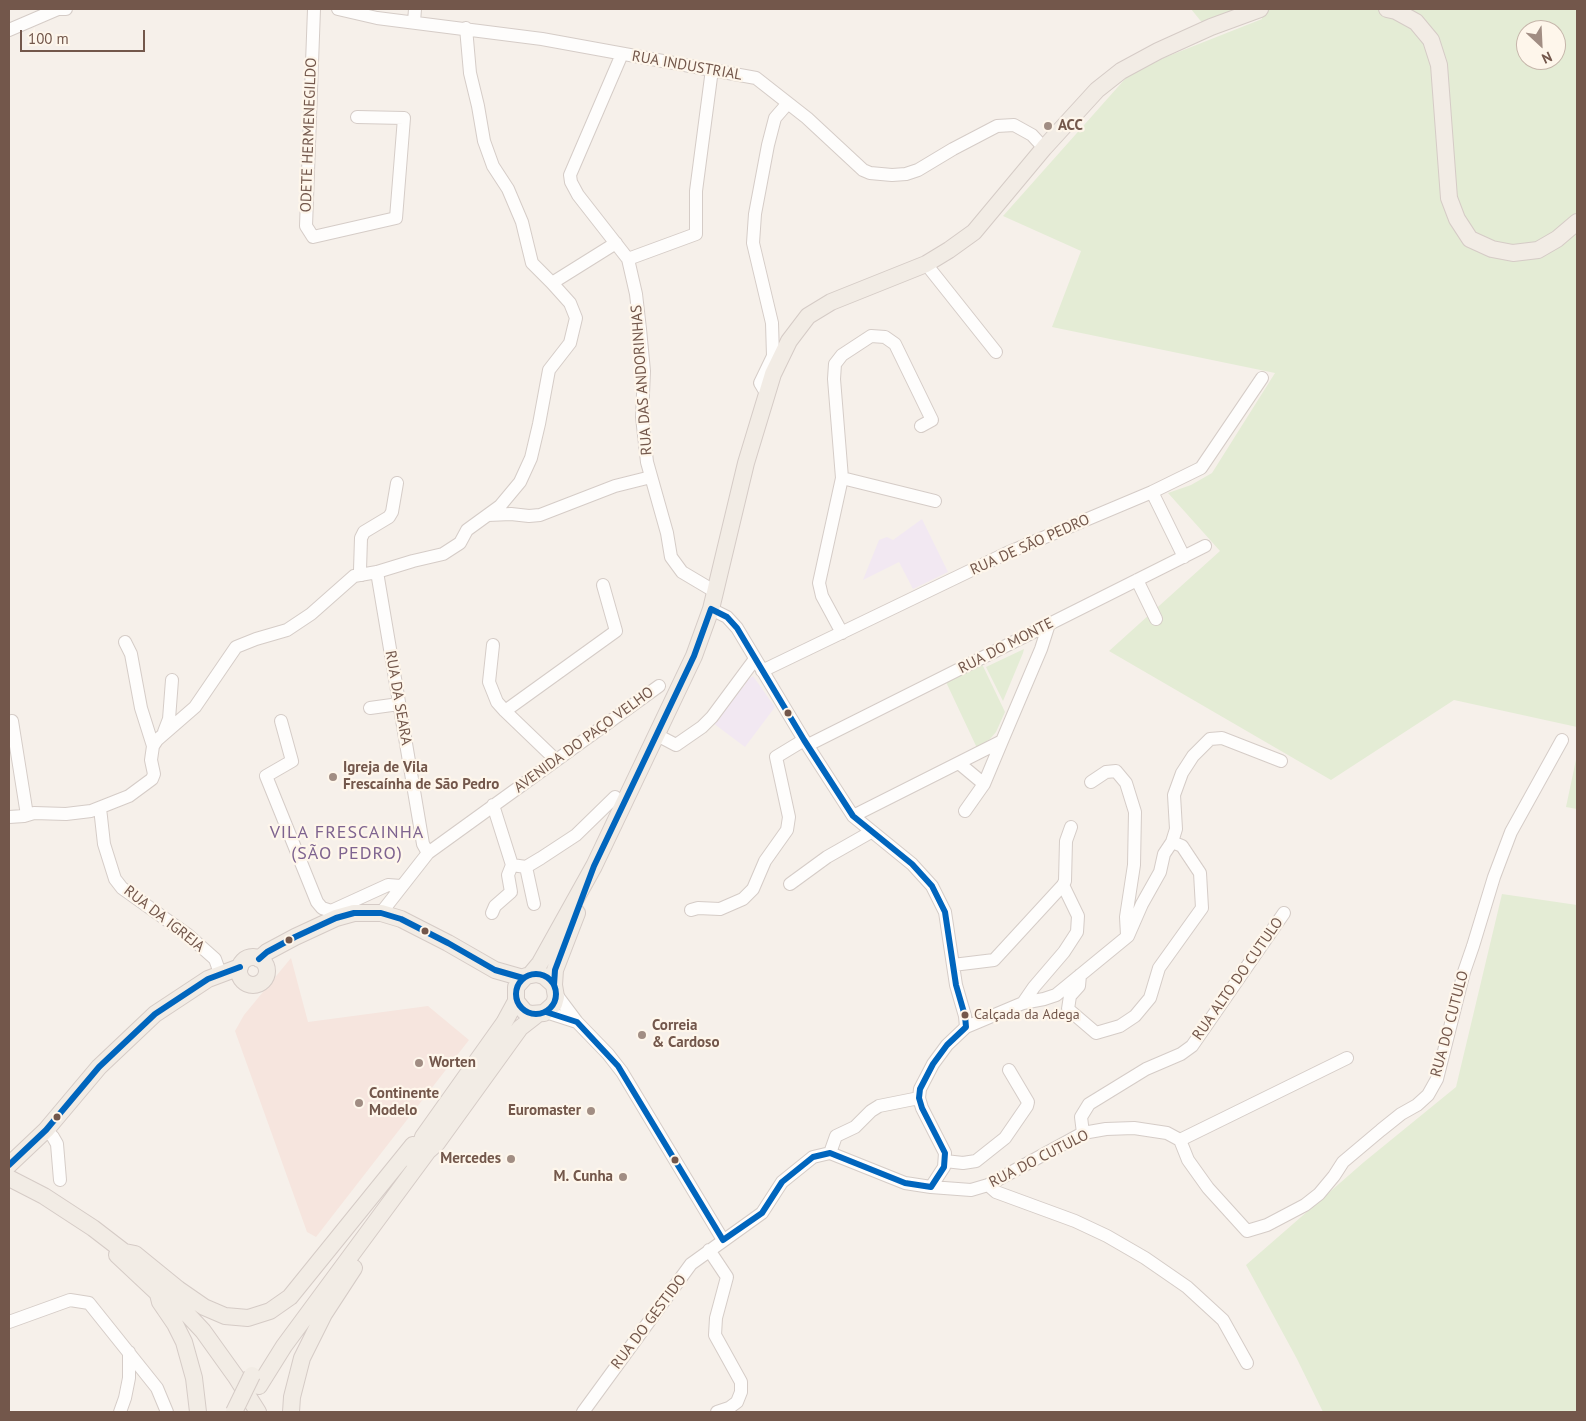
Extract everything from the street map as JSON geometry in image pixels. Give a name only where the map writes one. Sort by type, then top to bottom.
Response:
[{"type":"main road","points":[[291,1412],[292,1397],[302,1358],[324,1314],[432,1155],[430,1140],[504,1023],[521,987],[540,963],[594,866],[694,656],[710,609],[746,463],[766,393],[789,341],[808,316],[831,302],[926,264],[974,232],[1044,148],[1097,90],[1121,71],[1158,51],[1211,27],[1260,9]]},
{"type":"main road","points":[[1387,9],[1396,11],[1416,22],[1431,40],[1439,65],[1449,198],[1456,219],[1470,240],[1492,249],[1513,253],[1538,250],[1558,239],[1577,222]]},
{"type":"main road","points":[[234,1412],[255,1380],[277,1338],[420,1146],[430,1140],[520,1028],[554,1004],[555,970],[594,866]]},
{"type":"main road","points":[[240,973],[249,984],[258,984],[265,978],[263,964],[278,946],[336,918],[354,913],[381,913],[401,919],[495,970],[521,987],[525,1012],[531,1014],[542,1013]]},
{"type":"main road","points":[[240,973],[248,958],[263,964]]},
{"type":"main road","points":[[14,1161],[46,1130],[99,1067],[155,1014],[192,988],[220,974],[240,973]]},
{"type":"main road","points":[[521,987],[537,974],[544,976],[554,989]]},
{"type":"main road","points":[[125,1252],[135,1254],[178,1289],[204,1307],[226,1316],[248,1318],[270,1312],[290,1297],[416,1142],[430,1140]]},
{"type":"main road","points":[[9,1178],[44,1196],[125,1252],[174,1300],[203,1332],[236,1377],[258,1412]]},
{"type":"main road","points":[[9,1185],[41,1201],[90,1233],[157,1292],[196,1336],[230,1384],[246,1412]]},
{"type":"main road","points":[[157,1292],[160,1302],[175,1324],[184,1342],[194,1378],[198,1412]]},
{"type":"main road","points":[[246,1412],[255,1380]]},
{"type":"street","points":[[9,30],[58,9],[66,9]]},
{"type":"street","name":"ODETE HERMENEGILDO","points":[[314,9],[306,226],[313,237],[396,218],[404,118],[357,117]]},
{"type":"street","name":"RUA INDUSTRIAL","points":[[338,9],[377,18],[542,39],[756,78],[806,118],[863,170],[870,172],[892,175],[906,174],[918,170],[953,148],[998,126],[1014,125],[1032,135],[1044,148]]},
{"type":"street","points":[[414,22],[415,9]]},
{"type":"street","points":[[153,746],[163,734],[195,707],[236,647],[287,630],[311,614],[354,576],[377,572],[443,554],[460,543],[468,530],[500,506],[515,488],[531,458],[549,370],[570,343],[576,318],[570,304],[532,264],[522,222],[508,189],[493,166],[484,141],[470,73],[466,28]]},
{"type":"street","name":"RUA DAS ANDORINHAS","points":[[622,54],[570,176],[571,182],[578,195],[628,259],[636,294],[640,328],[644,371],[642,416],[647,462],[667,533],[671,557],[682,572],[714,591]]},
{"type":"street","points":[[628,259],[696,234],[696,191],[714,70]]},
{"type":"street","points":[[766,393],[760,383],[773,356],[772,323],[753,243],[755,214],[775,118],[788,103]]},
{"type":"street","points":[[552,283],[616,243]]},
{"type":"street","points":[[926,264],[996,352]]},
{"type":"street","points":[[842,633],[822,596],[819,583],[842,478],[834,379],[835,364],[842,355],[871,336],[885,337],[895,344],[932,420],[921,426]]},
{"type":"street","name":"RUA DE SÃO PEDRO","points":[[762,671],[1007,553],[1152,492],[1201,468],[1262,378]]},
{"type":"street","points":[[488,515],[540,515],[615,486],[651,477]]},
{"type":"street","points":[[842,478],[935,501]]},
{"type":"street","points":[[362,575],[361,538],[364,532],[385,520],[392,512],[397,483]]},
{"type":"street","points":[[1152,492],[1184,557]]},
{"type":"street","name":"RUA DO MONTE","points":[[691,910],[698,908],[720,909],[743,899],[753,889],[765,860],[787,830],[789,817],[776,757],[1205,546]]},
{"type":"street","name":"RUA DA SEARA","points":[[377,572],[423,844],[428,853]]},
{"type":"street","points":[[1137,580],[1156,619]]},
{"type":"street","points":[[504,711],[616,631],[603,585]]},
{"type":"street","points":[[710,609],[727,617],[737,628],[853,816],[912,864],[932,886],[945,912],[953,966],[966,1027]]},
{"type":"street","points":[[965,811],[984,784],[1041,649],[1049,624]]},
{"type":"street","points":[[9,816],[91,811],[129,796],[152,779],[154,774],[151,760],[153,746],[142,708],[131,654],[125,642]]},
{"type":"street","points":[[493,645],[489,682],[497,702],[504,711],[556,760]]},
{"type":"street","points":[[657,735],[676,745],[702,727],[712,717],[755,659]]},
{"type":"street","points":[[163,734],[169,719],[172,680]]},
{"type":"street","name":"AVENIDA DO PAÇO VELHO","points":[[381,913],[428,853],[659,686]]},
{"type":"street","points":[[370,708],[399,704]]},
{"type":"street","points":[[12,721],[26,815]]},
{"type":"street","points":[[281,721],[292,761],[266,776],[317,902],[322,908],[331,910],[388,885],[399,890],[401,919]]},
{"type":"street","points":[[931,1188],[944,1167],[945,1154],[922,1108],[919,1098],[920,1089],[933,1064],[947,1044],[966,1027],[1023,1003],[1056,995],[1128,936],[1142,904],[1160,872],[1164,854],[1172,842],[1176,829],[1174,795],[1182,773],[1194,756],[1210,740],[1222,738],[1281,761]]},
{"type":"street","name":"RUA DO CUTULO","points":[[830,1153],[905,1183],[931,1188],[970,1190],[988,1185],[1083,1133],[1106,1129],[1134,1128],[1167,1133],[1180,1140],[1188,1160],[1208,1188],[1247,1231],[1268,1225],[1305,1205],[1319,1194],[1343,1162],[1401,1114],[1417,1106],[1428,1095],[1437,1079],[1464,972],[1494,877],[1511,832],[1562,740]]},
{"type":"street","points":[[853,816],[960,764],[1002,741]]},
{"type":"street","points":[[960,764],[984,784]]},
{"type":"street","points":[[1092,782],[1106,772],[1116,771],[1126,783],[1135,812],[1134,865],[1126,917],[1128,936]]},
{"type":"street","points":[[512,865],[526,867],[576,835],[615,797]]},
{"type":"street","points":[[492,913],[495,906],[511,892],[508,875],[512,865],[493,805]]},
{"type":"street","name":"RUA DA IGREJA","points":[[100,808],[104,844],[115,879],[122,888],[188,935],[215,958],[220,974]]},
{"type":"street","points":[[1023,1003],[1064,952],[1076,932],[1078,916],[1063,886],[1066,841],[1071,827]]},
{"type":"street","points":[[790,884],[827,857],[871,832]]},
{"type":"street","points":[[1080,975],[1079,986],[1070,996],[1068,1009],[1096,1033],[1120,1026],[1128,1021],[1135,1016],[1150,998],[1159,968],[1202,908],[1200,873],[1182,846],[1172,842]]},
{"type":"street","points":[[526,867],[534,904]]},
{"type":"street","points":[[953,966],[994,960],[1063,886]]},
{"type":"street","name":"RUA ALTO DO CUTULO","points":[[1083,1133],[1081,1117],[1089,1104],[1146,1069],[1181,1054],[1192,1046],[1284,913]]},
{"type":"street","points":[[554,989],[577,1022],[608,1054],[622,1072],[723,1240],[762,1213],[782,1182],[813,1157],[830,1153],[836,1136],[855,1127],[871,1111],[879,1106],[919,1098]]},
{"type":"street","points":[[542,1013],[577,1022]]},
{"type":"street","points":[[1180,1140],[1347,1058]]},
{"type":"street","points":[[945,1161],[976,1162],[1005,1138],[1028,1102],[1009,1070]]},
{"type":"street","points":[[46,1130],[57,1144],[60,1180]]},
{"type":"street","points":[[988,1185],[996,1192],[1075,1221],[1146,1258],[1187,1287],[1223,1320],[1247,1363]]},
{"type":"street","name":"RUA DO GESTIDO","points":[[583,1412],[691,1264],[723,1240]]},
{"type":"street","points":[[709,1250],[727,1277],[716,1318],[715,1335],[741,1382],[741,1392],[737,1402],[729,1408],[716,1412]]},
{"type":"street","points":[[9,1322],[70,1300],[89,1303],[157,1388],[167,1412]]},
{"type":"street","points":[[120,1411],[129,1378],[129,1352]]},
{"type":"shaded area","points":[[922,519],[948,572],[913,589],[899,562],[863,580],[879,540],[887,537],[893,540]]},
{"type":"shaded area","points":[[753,676],[775,707],[745,747],[713,723],[739,689],[745,686],[743,683]]},
{"type":"shaded area","name":"Continente Modelo","points":[[291,958],[308,1022],[428,1006],[469,1040],[316,1237],[307,1232],[235,1031],[244,1015]]},
{"type":"green space","points":[[1191,9],[1244,9],[1204,25]]},
{"type":"green space","points":[[1259,9],[1577,9],[1577,727],[1454,700],[1331,780],[1109,651],[1220,551],[1168,493],[1191,485],[1212,473],[1275,373],[1052,327],[1081,251],[1003,216],[1133,70],[1262,19]]},
{"type":"green space","points":[[1024,649],[1023,653],[1003,701],[986,667]]},
{"type":"green space","points":[[982,664],[1005,712],[996,732],[977,748],[946,682]]},
{"type":"green space","points":[[1577,755],[1577,809],[1566,807]]},
{"type":"green space","points":[[1502,894],[1577,905],[1577,1412],[1323,1412],[1297,1359],[1246,1265],[1364,1162],[1456,1087]]},
{"type":"transit line","points":[[546,1012],[577,1022],[618,1066],[723,1240],[762,1213],[782,1182],[813,1157],[830,1153],[905,1183],[931,1187],[944,1167],[945,1153],[922,1108],[919,1098],[920,1089],[933,1064],[947,1045],[966,1027],[965,1016],[956,985],[945,912],[932,886],[912,864],[853,816],[804,740],[737,628],[727,617],[711,609],[694,656],[594,866],[555,970],[554,985]]},
{"type":"transit line","points":[[259,959],[267,952],[295,937],[336,918],[354,913],[381,913],[401,919],[495,970],[523,978]]},
{"type":"transit line","points":[[9,1165],[46,1130],[99,1067],[155,1014],[208,979],[240,967]]},
{"type":"transit line","points":[[532,974],[540,974],[547,977],[553,983],[556,994],[553,1005],[547,1011],[540,1014],[532,1014],[525,1011],[519,1005],[516,998],[516,990],[519,983],[525,977],[532,974]]},
{"type":"place","name":"ACC","points":[[1048,126]]},
{"type":"place","name":"Igreja de Vila Frescaínha de São Pedro","points":[[333,777]]},
{"type":"place","name":"Calçada da Adega","points":[[965,1015]]},
{"type":"place","name":"Correia & Cardoso","points":[[642,1035]]},
{"type":"place","name":"Worten","points":[[419,1063]]},
{"type":"place","name":"Continente Modelo","points":[[359,1103]]},
{"type":"place","name":"Euromaster","points":[[591,1111]]},
{"type":"place","name":"Mercedes","points":[[511,1159]]},
{"type":"place","name":"M. Cunha","points":[[623,1177]]},
{"type":"district","name":"VILA FRESCAINHA (SÃO PEDRO)","points":[[347,843]]}]
